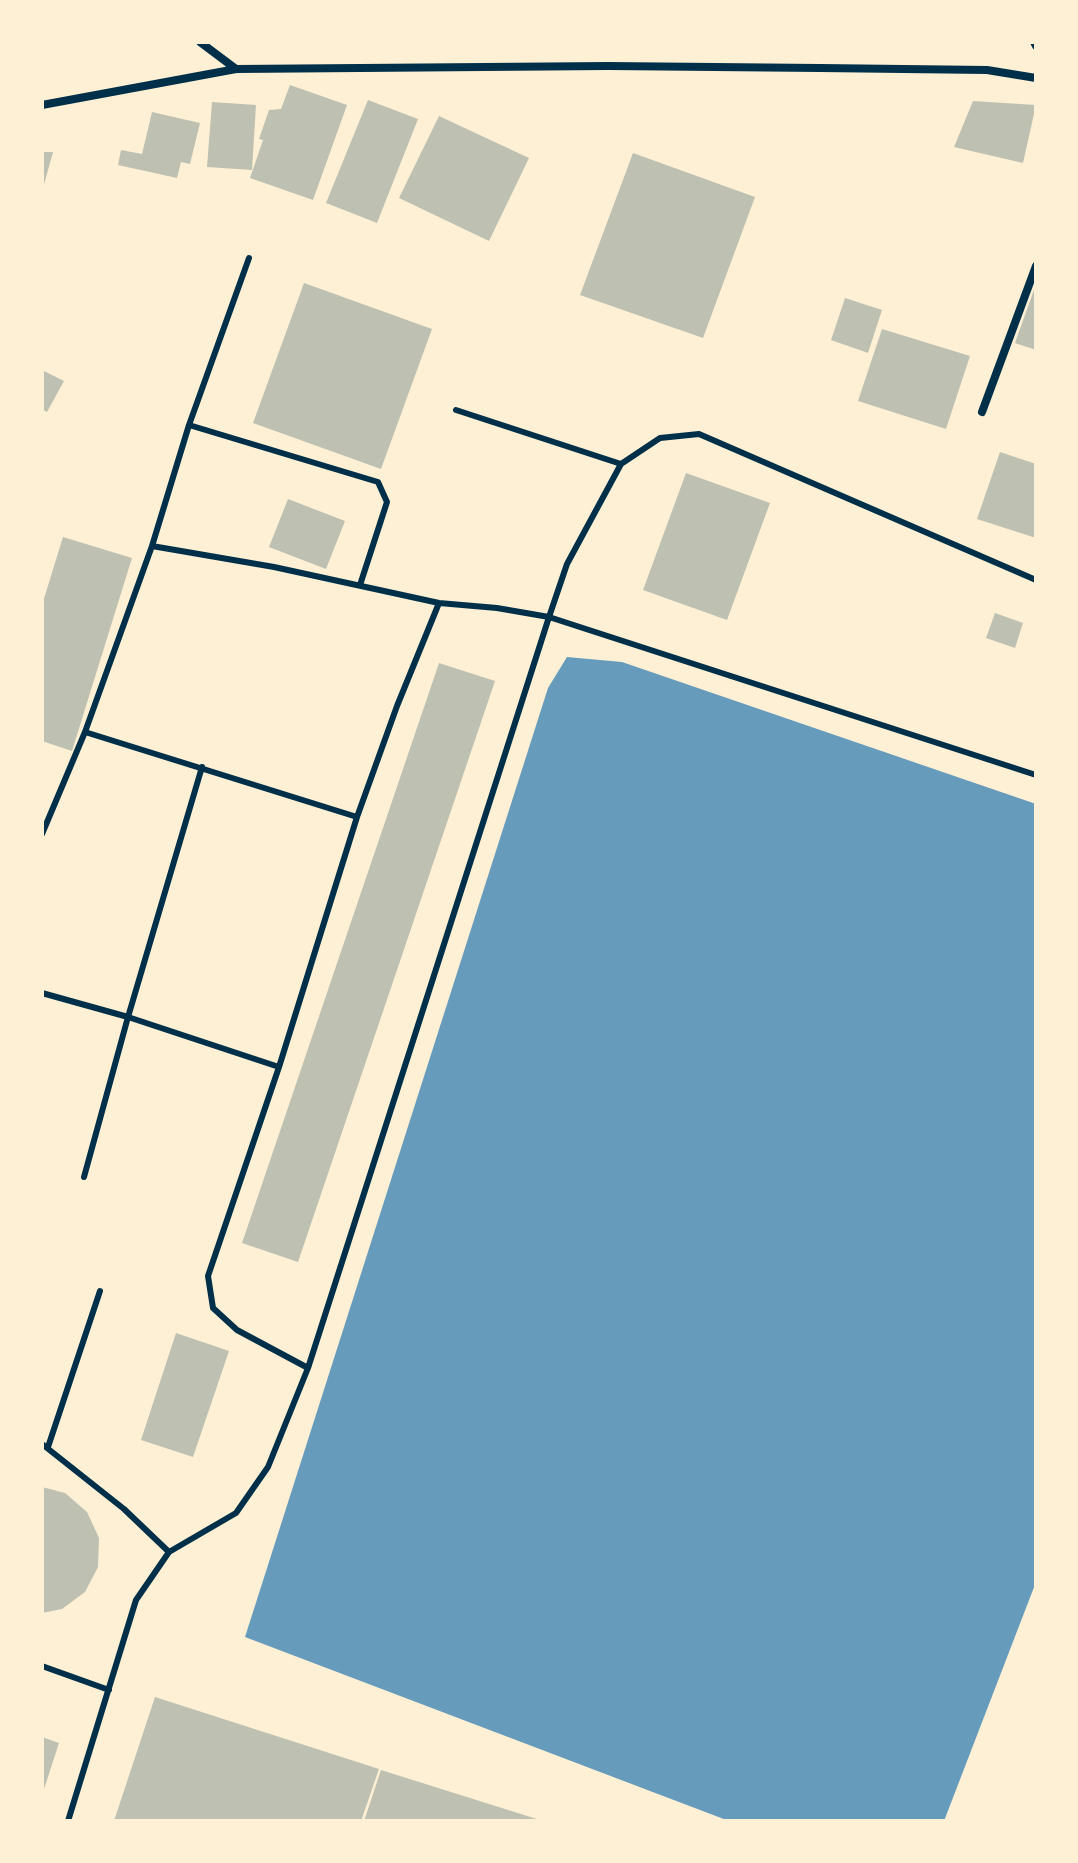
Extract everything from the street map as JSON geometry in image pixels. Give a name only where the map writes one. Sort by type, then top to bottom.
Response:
[{"type":"street","points":[[200,42],[236,69]]},
{"type":"street","points":[[42,105],[236,69],[744,67],[987,70],[1036,78]]},
{"type":"street","points":[[982,412],[1036,266]]},
{"type":"lane","points":[[42,834],[85,732],[152,546],[189,425],[249,258]]},
{"type":"lane","points":[[456,410],[621,464]]},
{"type":"lane","points":[[189,425],[378,482],[387,502],[360,585]]},
{"type":"lane","points":[[68,1821],[136,1600],[169,1552],[236,1513],[268,1467],[308,1368],[567,564],[621,464],[660,438],[699,434],[1036,580]]},
{"type":"lane","points":[[152,546],[439,603],[549,617],[1036,775]]},
{"type":"lane","points":[[308,1368],[237,1330],[213,1308],[208,1276],[279,1067],[357,817],[439,603]]},
{"type":"lane","points":[[85,732],[357,817]]},
{"type":"lane","points":[[84,1177],[202,767]]},
{"type":"lane","points":[[42,993],[128,1017],[279,1067]]},
{"type":"lane","points":[[100,1291],[45,1446],[124,1509],[169,1552]]},
{"type":"lane","points":[[42,1666],[109,1690]]},
{"type":"water","points":[[567,657],[622,662],[1036,804],[1036,1582],[944,1821],[729,1821],[245,1637],[548,688]]},
{"type":"building","points":[[290,85],[347,105],[313,200],[250,178],[269,110],[281,109]]},
{"type":"building","points":[[368,100],[418,119],[377,223],[326,203]]},
{"type":"building","points":[[973,101],[1036,105],[1023,163],[954,147]]},
{"type":"building","points":[[212,102],[256,105],[252,170],[207,167]]},
{"type":"building","points":[[152,112],[200,123],[190,164],[181,162],[177,178],[118,165],[121,150],[142,154]]},
{"type":"building","points":[[439,116],[529,158],[489,241],[399,198]]},
{"type":"building","points":[[42,152],[53,152],[43,188],[42,187]]},
{"type":"building","points":[[633,153],[755,197],[703,338],[580,295]]},
{"type":"building","points":[[304,283],[432,329],[381,469],[253,423]]},
{"type":"building","points":[[1036,284],[1036,350],[1015,343]]},
{"type":"building","points":[[845,298],[882,310],[868,353],[831,340]]},
{"type":"building","points":[[882,329],[970,356],[946,429],[858,401]]},
{"type":"building","points":[[42,370],[64,381],[47,412],[42,409]]},
{"type":"building","points":[[1000,452],[1036,464],[1036,538],[977,519]]},
{"type":"building","points":[[686,473],[770,503],[727,620],[643,590]]},
{"type":"building","points":[[288,499],[345,521],[326,569],[269,547]]},
{"type":"building","points":[[63,537],[132,558],[72,751],[42,741],[42,605]]},
{"type":"building","points":[[995,613],[1023,623],[1015,648],[986,638]]},
{"type":"building","points":[[439,663],[495,681],[298,1262],[242,1243]]},
{"type":"building","points":[[176,1333],[229,1351],[193,1457],[141,1440]]},
{"type":"building","points":[[42,1487],[65,1493],[87,1512],[99,1538],[98,1567],[85,1592],[62,1609],[42,1613]]},
{"type":"building","points":[[155,1697],[379,1769],[361,1821],[114,1821]]},
{"type":"building","points":[[42,1737],[59,1743],[43,1792],[42,1792]]},
{"type":"building","points":[[381,1770],[540,1820],[540,1821],[364,1821]]}]
